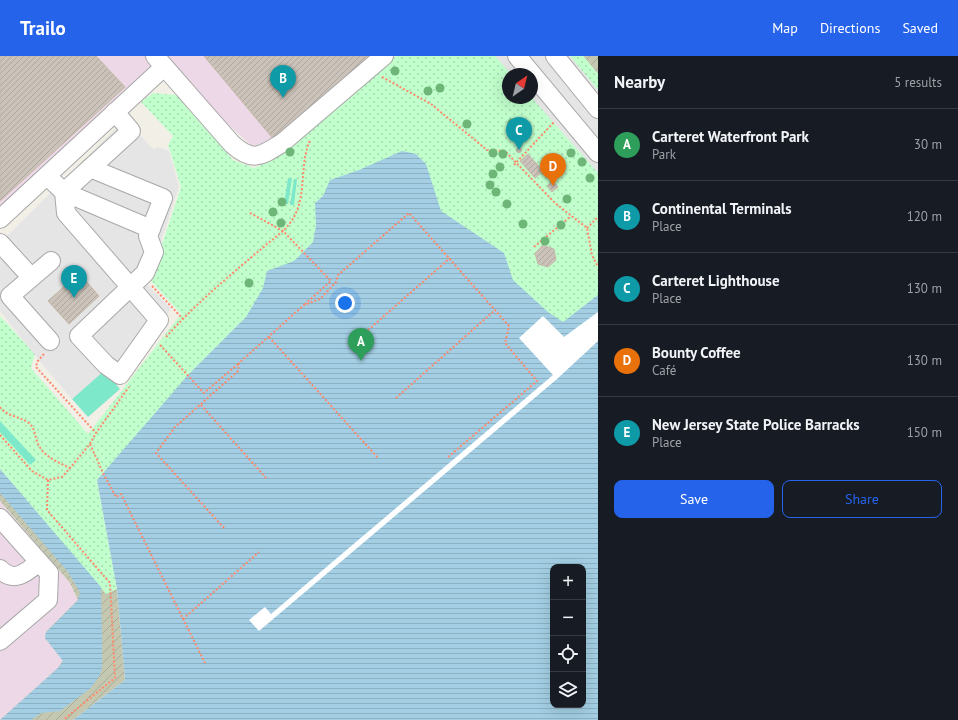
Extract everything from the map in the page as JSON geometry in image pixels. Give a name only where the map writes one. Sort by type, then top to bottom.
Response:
[{"type":"lane","points":[[0,219],[115,112],[160,62],[232,144],[243,154],[255,156],[265,154],[282,143],[384,56]]},
{"type":"lane","points":[[517,56],[598,153]]},
{"type":"lane","points":[[555,56],[598,109]]},
{"type":"lane","points":[[90,168],[163,198],[148,236],[154,252],[145,273],[137,282],[79,336],[106,365],[120,375],[160,320],[137,282],[66,213],[68,189],[90,168],[131,131],[115,112]]},
{"type":"lane","points":[[47,176],[68,189],[153,224]]},
{"type":"lane","points":[[0,244],[30,278]]},
{"type":"lane","points":[[50,340],[10,296],[51,261]]},
{"type":"lane","points":[[0,518],[49,574],[48,600],[0,641]]},
{"type":"lane","points":[[0,569],[3,573],[11,576],[19,576],[28,572],[39,562]]},
{"type":"path","points":[[382,76],[431,104],[487,150],[505,151],[515,164],[555,204],[588,228],[592,255],[598,267]]},
{"type":"path","points":[[515,164],[554,122]]},
{"type":"path","points":[[165,339],[183,319],[214,290],[283,231],[296,215],[302,189],[306,150],[311,138]]},
{"type":"path","points":[[156,350],[160,344],[204,393],[331,281],[283,231],[250,213]]},
{"type":"path","points":[[304,305],[320,299],[336,282],[338,275],[409,213],[509,326],[505,344],[537,381],[448,458]]},
{"type":"path","points":[[534,247],[571,216]]},
{"type":"path","points":[[588,228],[598,217]]},
{"type":"path","points":[[350,346],[450,258]]},
{"type":"path","points":[[137,282],[183,319]]},
{"type":"path","points":[[396,398],[495,310]]},
{"type":"path","points":[[269,337],[378,458]]},
{"type":"path","points":[[50,340],[43,355],[37,362],[36,367],[96,433]]},
{"type":"path","points":[[224,528],[156,453],[175,427],[238,371],[239,363]]},
{"type":"path","points":[[0,435],[32,470],[48,480],[62,477],[90,444],[96,433],[131,384]]},
{"type":"path","points":[[201,405],[267,479]]},
{"type":"path","points":[[0,407],[9,414],[29,423],[34,429],[38,446],[43,452],[70,468]]},
{"type":"path","points":[[90,444],[116,497],[121,494],[205,662]]},
{"type":"path","points":[[48,480],[47,510],[110,583],[115,678],[62,720]]},
{"type":"path","points":[[183,619],[259,552]]},
{"type":"shaded area","points":[[0,56],[376,56],[275,141],[252,146],[163,66],[0,207]]},
{"type":"shaded area","points":[[495,56],[570,56],[598,90],[598,173],[537,104],[538,68],[506,68]]},
{"type":"shaded area","points":[[583,56],[598,56],[598,74]]},
{"type":"shaded area","points":[[125,119],[154,150],[158,147],[169,151],[179,187],[147,284],[171,309],[163,318],[127,376],[104,371],[72,399],[0,311],[0,243]]},
{"type":"shaded area","points":[[0,469],[106,593],[117,589],[125,680],[73,720],[0,720],[58,668],[63,660],[45,638],[46,632],[78,600],[70,583],[0,501]]},
{"type":"shaded area","points":[[0,501],[70,583],[78,600],[45,638],[63,661],[58,668],[0,720]]},
{"type":"green space","points":[[396,56],[583,56],[598,74],[598,341],[103,473],[97,481],[117,589],[106,594],[0,469],[0,316],[35,354],[31,368],[88,434],[181,314],[150,280],[181,187],[168,145],[173,136],[141,102],[153,93],[176,95],[233,160],[254,168],[275,159]]},
{"type":"green space","points":[[288,178],[292,178],[288,204],[284,204]]},
{"type":"green space","points":[[294,179],[297,179],[294,205],[290,205]]},
{"type":"green space","points":[[104,370],[120,389],[88,417],[72,399]]},
{"type":"green space","points":[[0,421],[36,460],[30,465],[0,432]]},
{"type":"water","points":[[402,151],[416,154],[426,164],[441,211],[504,253],[513,280],[548,312],[563,322],[598,295],[598,720],[73,720],[125,680],[117,589],[97,480],[188,375],[246,317],[263,288],[267,271],[294,261],[313,242],[316,226],[315,203],[323,196],[330,180],[359,170]]},
{"type":"water","points":[[0,469],[101,587],[102,668],[100,675],[91,688],[60,711],[41,713],[31,720],[0,720],[58,668],[63,661],[45,638],[46,632],[78,600],[80,592],[68,572],[0,493]]},
{"type":"pier","points":[[598,312],[598,341],[557,379],[259,631],[249,620],[265,607],[271,614],[553,375],[519,338],[543,316],[564,337]]},
{"type":"building","points":[[0,56],[96,56],[125,87],[0,201]]},
{"type":"building","points":[[204,56],[376,56],[275,141]]},
{"type":"building","points":[[519,147],[522,150],[519,153],[516,150]]},
{"type":"building","points":[[528,154],[543,171],[535,178],[520,161]]},
{"type":"building","points":[[553,181],[558,187],[552,192],[547,186]]},
{"type":"building","points":[[543,245],[554,249],[556,260],[548,267],[538,264],[535,253]]},
{"type":"building","points":[[79,273],[99,296],[69,324],[48,301]]},
{"type":"place","name":"Continental Terminals","points":[[283,98]]},
{"type":"place","name":"Carteret Lighthouse","points":[[519,150]]},
{"type":"place","name":"Bounty Coffee","points":[[553,186]]},
{"type":"place","name":"New Jersey State Police Barracks","points":[[74,298]]},
{"type":"place","name":"Carteret Waterfront Park","points":[[361,361]]}]
